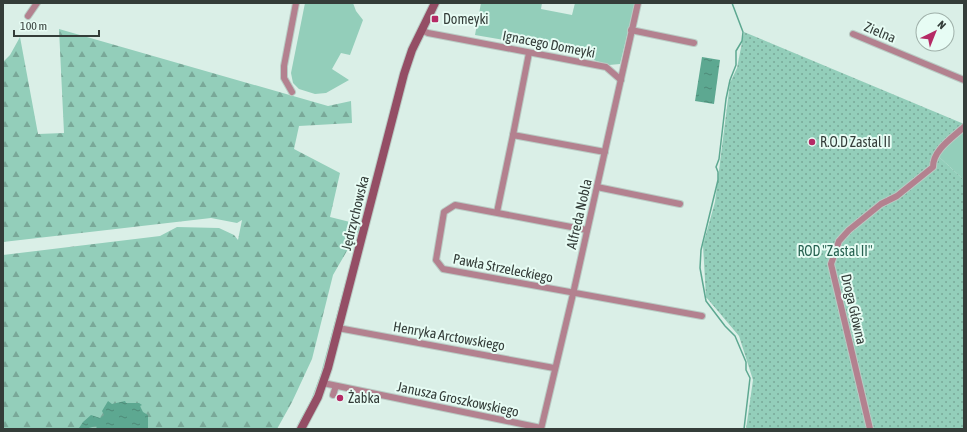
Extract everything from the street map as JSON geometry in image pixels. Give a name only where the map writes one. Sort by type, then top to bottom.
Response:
[{"type":"main road","name":"Jędrzychowska","points":[[301,429],[323,383],[404,74],[421,30],[435,3]]},
{"type":"street","points":[[28,16],[37,3]]},
{"type":"street","points":[[292,92],[284,78],[284,66],[296,3]]},
{"type":"street","name":"Alfreda Nobla","points":[[541,429],[554,368],[573,294],[638,3]]},
{"type":"street","name":"Ignacego Domeyki","points":[[421,30],[428,34],[606,67],[621,80]]},
{"type":"street","points":[[631,30],[694,43]]},
{"type":"street","name":"Zielna","points":[[853,34],[964,80]]},
{"type":"street","points":[[497,212],[529,52]]},
{"type":"street","name":"Droga Główna","points":[[870,429],[831,264],[834,253],[839,241],[849,230],[881,204],[897,196],[933,167],[933,160],[940,149],[964,127]]},
{"type":"street","points":[[513,135],[605,152]]},
{"type":"street","points":[[597,186],[680,204]]},
{"type":"street","name":"Pawła Strzeleckiego","points":[[587,230],[455,205],[444,212],[436,260],[443,269],[573,294],[702,316]]},
{"type":"street","name":"Henryka Arctowskiego","points":[[338,328],[554,368]]},
{"type":"street","name":"Janusza Groszkowskiego","points":[[323,383],[541,429]]},
{"type":"street","points":[[334,395],[336,386]]},
{"type":"green space","points":[[305,3],[353,3],[356,11],[363,20],[350,55],[341,53],[332,69],[349,80],[326,93],[315,94],[299,89],[293,83],[291,73]]},
{"type":"green space","points":[[481,3],[542,3],[541,9],[572,15],[575,3],[635,3],[620,64],[609,65],[539,46],[475,35]]},
{"type":"green space","points":[[59,29],[328,106],[351,101],[352,123],[299,126],[294,149],[340,173],[330,217],[362,225],[333,275],[312,359],[292,402],[277,429],[3,429],[3,255],[160,236],[177,227],[219,228],[234,235],[238,240],[242,220],[237,223],[211,218],[3,242],[3,62],[10,55],[20,37],[38,134],[64,133]]},
{"type":"green space","name":"ROD \"Zastal II\"","points":[[744,32],[964,124],[964,130],[937,155],[964,180],[964,429],[746,429],[753,380],[739,336],[706,297],[703,245],[715,202],[730,83],[737,68]]},
{"type":"green space","points":[[964,130],[964,180],[937,155]]},
{"type":"green space","points":[[346,222],[358,224],[355,240],[342,237]]},
{"type":"green space","points":[[354,250],[324,367],[309,407],[295,429],[311,400],[321,373]]},
{"type":"water","points":[[702,57],[720,60],[714,104],[695,101]]},
{"type":"water","points":[[108,401],[112,404],[125,401],[126,403],[139,403],[142,405],[140,406],[143,412],[148,415],[148,429],[97,429],[96,426],[85,429],[79,428],[91,415],[100,418],[104,415],[102,411]]},
{"type":"waterway","points":[[732,3],[743,32],[742,41],[736,51],[736,65],[730,80],[726,99],[719,159],[716,167],[718,172],[718,180],[701,250],[700,268],[706,301],[725,326],[735,336],[746,362],[746,370],[750,378],[744,429]]},
{"type":"place","name":"Domeyki","points":[[435,19]]},
{"type":"place","name":"R.O.D Zastal II","points":[[812,142]]},
{"type":"place","name":"Żabka","points":[[340,398]]}]
